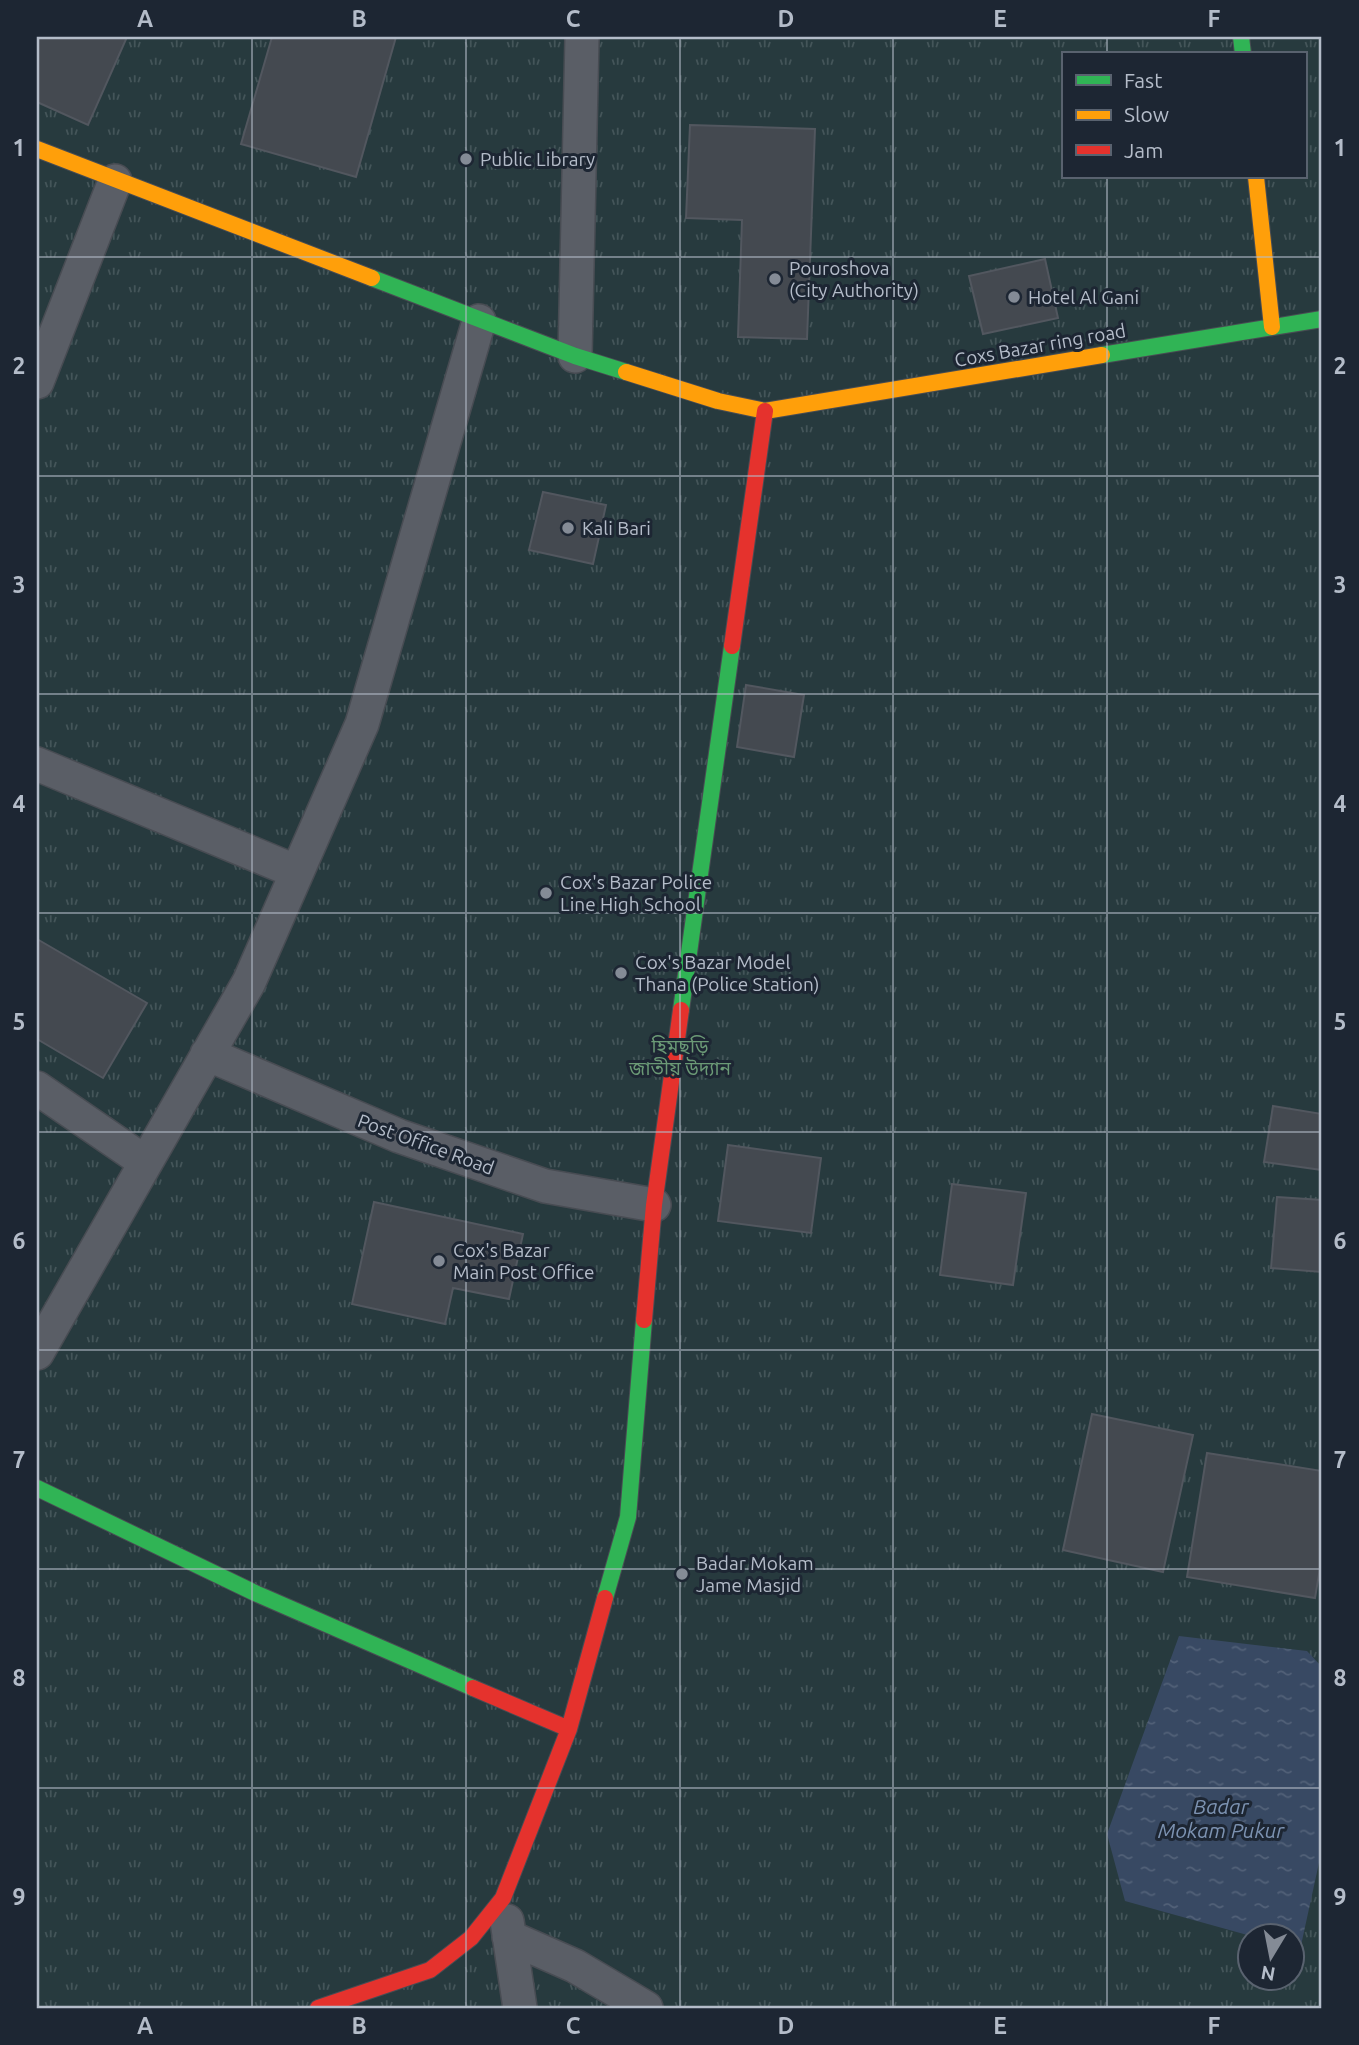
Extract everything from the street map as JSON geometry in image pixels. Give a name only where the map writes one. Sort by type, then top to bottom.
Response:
[{"type":"main road","points":[[37,149],[575,356],[718,401],[765,411],[654,1205],[628,1517],[569,1729],[503,1898],[471,1938],[430,1970],[318,2008]]},
{"type":"main road","points":[[1256,178],[1272,327]]},
{"type":"main road","name":"Coxs Bazar ring road","points":[[765,411],[1322,319]]},
{"type":"main road","points":[[37,1488],[255,1593],[569,1729]]},
{"type":"street","points":[[575,356],[582,37]]},
{"type":"street","points":[[37,382],[115,181]]},
{"type":"street","points":[[37,1353],[249,982],[362,724],[479,321]]},
{"type":"street","points":[[37,764],[297,872]]},
{"type":"street","name":"Post Office Road","points":[[207,1054],[399,1136],[545,1186],[654,1205]]},
{"type":"street","points":[[37,1088],[145,1162]]},
{"type":"street","points":[[503,1898],[520,2008]]},
{"type":"street","points":[[509,1937],[575,1966],[646,2008]]},
{"type":"green space","name":"হিমছড়ি জাতীয় উদ্যান","points":[[37,37],[1322,37],[1322,2008],[37,2008]]},
{"type":"water","name":"Badar Mokam Pukur","points":[[1179,1636],[1307,1651],[1322,1667],[1322,1849],[1306,1923],[1236,1923],[1236,1932],[1125,1901],[1107,1834]]},
{"type":"building","points":[[37,37],[127,37],[88,125],[37,102]]},
{"type":"building","points":[[272,37],[396,37],[356,177],[241,144]]},
{"type":"building","name":"Pouroshova (City Authority)","points":[[690,125],[815,129],[807,339],[738,337],[742,220],[686,218]]},
{"type":"building","name":"Hotel Al Gani","points":[[1045,259],[1058,318],[983,334],[969,276]]},
{"type":"building","name":"Kali Bari","points":[[543,492],[606,505],[593,564],[529,550]]},
{"type":"building","points":[[746,685],[804,695],[794,757],[737,747]]},
{"type":"building","points":[[37,939],[147,1003],[103,1078],[37,1039]]},
{"type":"building","points":[[1273,1106],[1322,1114],[1322,1170],[1264,1162]]},
{"type":"building","points":[[728,1145],[821,1158],[811,1233],[718,1221]]},
{"type":"building","points":[[952,1184],[1026,1193],[1013,1285],[940,1275]]},
{"type":"building","points":[[1277,1197],[1322,1200],[1322,1272],[1271,1268]]},
{"type":"building","name":"Cox's Bazar Main Post Office","points":[[374,1202],[523,1234],[509,1299],[453,1288],[445,1324],[352,1304]]},
{"type":"building","points":[[1092,1414],[1193,1435],[1163,1572],[1063,1550]]},
{"type":"building","points":[[1207,1453],[1322,1471],[1322,1556],[1315,1598],[1187,1577]]},
{"type":"traffic: fast","points":[[1241,37],[1243,52]]},
{"type":"traffic: fast","points":[[372,278],[575,356],[626,372]]},
{"type":"traffic: fast","points":[[1102,355],[1322,319]]},
{"type":"traffic: fast","points":[[681,1010],[732,646]]},
{"type":"traffic: fast","points":[[605,1598],[628,1517],[644,1320]]},
{"type":"traffic: fast","points":[[37,1488],[255,1593],[473,1688]]},
{"type":"traffic: slow","points":[[37,149],[372,278]]},
{"type":"traffic: slow","points":[[1256,178],[1272,327]]},
{"type":"traffic: slow","points":[[626,372],[718,401],[765,411],[1102,355]]},
{"type":"traffic: jam","points":[[732,646],[765,411]]},
{"type":"traffic: jam","points":[[644,1320],[654,1205],[681,1010]]},
{"type":"traffic: jam","points":[[318,2008],[430,1970],[471,1938],[503,1898],[569,1729],[605,1598]]},
{"type":"traffic: jam","points":[[473,1688],[569,1729]]},
{"type":"place","name":"Public Library","points":[[466,159]]},
{"type":"place","name":"Pouroshova (City Authority)","points":[[775,279]]},
{"type":"place","name":"Hotel Al Gani","points":[[1014,297]]},
{"type":"place","name":"Kali Bari","points":[[568,528]]},
{"type":"place","name":"Cox's Bazar Police Line High School","points":[[546,893]]},
{"type":"place","name":"Cox's Bazar Model Thana (Police Station)","points":[[621,973]]},
{"type":"place","name":"Cox's Bazar Main Post Office","points":[[439,1261]]},
{"type":"place","name":"Badar Mokam Jame Masjid","points":[[682,1574]]}]
